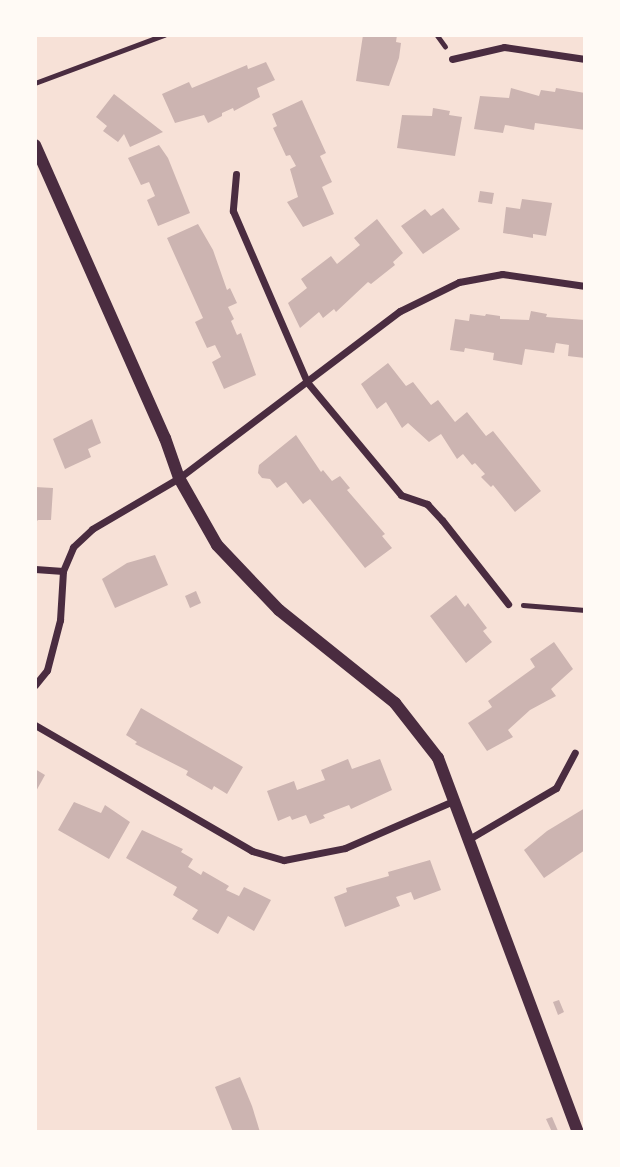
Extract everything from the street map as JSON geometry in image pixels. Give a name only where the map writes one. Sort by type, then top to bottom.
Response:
[{"type":"street","points":[[452,59],[503,47],[585,59]]},
{"type":"street","points":[[35,145],[164,438],[179,478],[217,545],[279,610],[396,703],[438,758],[578,1132]]},
{"type":"street","points":[[236,174],[233,211],[307,382],[401,495],[427,504],[442,520],[508,604]]},
{"type":"street","points":[[35,685],[47,670],[60,620],[63,571],[73,547],[92,528],[179,478],[400,311],[459,282],[502,274],[585,286]]},
{"type":"street","points":[[35,569],[63,571]]},
{"type":"street","points":[[35,725],[252,851],[284,860],[345,848],[453,802]]},
{"type":"street","points":[[469,839],[556,788],[575,753]]},
{"type":"path","points":[[35,82],[164,35]]},
{"type":"path","points":[[508,604],[585,610]]},
{"type":"building","points":[[363,35],[397,35],[396,42],[401,43],[399,58],[389,86],[356,81]]},
{"type":"building","points":[[266,62],[275,80],[257,88],[260,97],[234,111],[233,108],[222,113],[222,116],[208,123],[204,115],[175,123],[162,94],[189,82],[192,88],[247,65],[248,69]]},
{"type":"building","points":[[511,88],[539,96],[541,90],[555,92],[556,88],[585,93],[585,130],[535,123],[534,130],[505,125],[503,133],[474,129],[480,96],[509,98]]},
{"type":"building","points":[[114,94],[163,132],[130,147],[124,134],[118,142],[103,131],[107,126],[96,117]]},
{"type":"building","points":[[302,100],[326,153],[320,156],[332,182],[322,187],[334,214],[303,227],[287,202],[298,197],[290,169],[296,166],[290,155],[286,156],[273,128],[277,126],[272,114]]},
{"type":"building","points":[[433,108],[450,111],[449,115],[462,117],[455,156],[397,148],[402,115],[432,116]]},
{"type":"building","points":[[159,145],[168,158],[190,213],[158,226],[147,200],[155,196],[149,182],[141,185],[128,158]]},
{"type":"building","points":[[480,191],[494,193],[492,204],[478,202]]},
{"type":"building","points":[[522,199],[552,203],[546,236],[533,234],[533,238],[503,233],[506,207],[520,209]]},
{"type":"building","points":[[443,208],[460,229],[423,254],[401,226],[425,209],[431,216]]},
{"type":"building","points":[[377,219],[403,253],[393,262],[395,265],[371,284],[368,282],[336,312],[334,309],[323,318],[319,312],[300,328],[288,303],[307,288],[301,279],[331,256],[337,264],[360,245],[354,238]]},
{"type":"building","points":[[198,224],[213,250],[227,290],[230,288],[237,303],[228,307],[234,319],[231,321],[237,335],[241,333],[256,375],[224,389],[212,362],[221,357],[215,345],[207,348],[195,322],[203,318],[167,238]]},
{"type":"building","points":[[531,311],[547,314],[546,317],[585,320],[585,358],[568,356],[569,345],[556,343],[554,353],[525,349],[522,365],[493,360],[494,353],[465,348],[464,352],[450,350],[455,319],[469,321],[470,314],[486,314],[500,316],[500,319],[529,320]]},
{"type":"building","points":[[388,363],[406,386],[413,382],[431,405],[438,400],[455,422],[467,412],[486,436],[493,431],[541,491],[515,512],[493,485],[491,487],[481,477],[485,474],[475,463],[472,465],[463,454],[457,459],[441,434],[429,442],[408,423],[402,428],[386,402],[377,409],[361,384]]},
{"type":"building","points":[[92,419],[101,443],[88,449],[91,457],[65,469],[53,439]]},
{"type":"building","points":[[296,435],[321,472],[323,470],[332,481],[340,476],[350,488],[347,490],[385,534],[382,536],[392,548],[365,568],[310,499],[303,504],[286,482],[277,488],[270,479],[262,478],[258,473],[259,465]]},
{"type":"building","points":[[35,487],[53,488],[51,520],[38,520],[35,523]]},
{"type":"building","points":[[155,555],[168,585],[115,608],[102,579],[127,563]]},
{"type":"building","points":[[196,591],[201,603],[190,608],[185,596]]},
{"type":"building","points":[[456,595],[465,607],[468,603],[487,628],[483,631],[492,642],[466,663],[430,616]]},
{"type":"building","points":[[554,642],[573,669],[551,689],[556,696],[530,710],[508,730],[513,737],[487,751],[468,723],[492,707],[488,701],[535,667],[530,659]]},
{"type":"building","points":[[141,708],[243,767],[227,794],[214,786],[212,790],[186,775],[188,771],[135,744],[137,742],[126,735]]},
{"type":"building","points":[[348,759],[352,769],[380,759],[392,790],[351,809],[349,805],[323,815],[325,818],[310,824],[306,815],[292,820],[290,816],[278,821],[267,791],[294,781],[297,790],[325,780],[321,770]]},
{"type":"building","points":[[35,769],[45,775],[35,793]]},
{"type":"building","points":[[74,802],[101,813],[105,805],[130,822],[109,859],[58,830]]},
{"type":"building","points":[[585,808],[585,850],[544,878],[524,850],[547,831]]},
{"type":"building","points":[[142,830],[183,849],[181,852],[193,859],[188,867],[201,875],[203,871],[229,886],[226,890],[239,896],[244,887],[271,900],[254,931],[228,916],[218,934],[192,919],[198,910],[173,895],[177,887],[126,858]]},
{"type":"building","points":[[430,860],[441,890],[414,900],[411,892],[396,897],[400,906],[345,927],[334,897],[347,892],[346,888],[389,876],[388,872]]},
{"type":"building","points":[[559,1000],[564,1012],[558,1015],[553,1002]]},
{"type":"building","points":[[240,1077],[260,1132],[233,1132],[215,1087]]},
{"type":"building","points":[[552,1117],[558,1131],[555,1132],[552,1132],[546,1119]]}]
